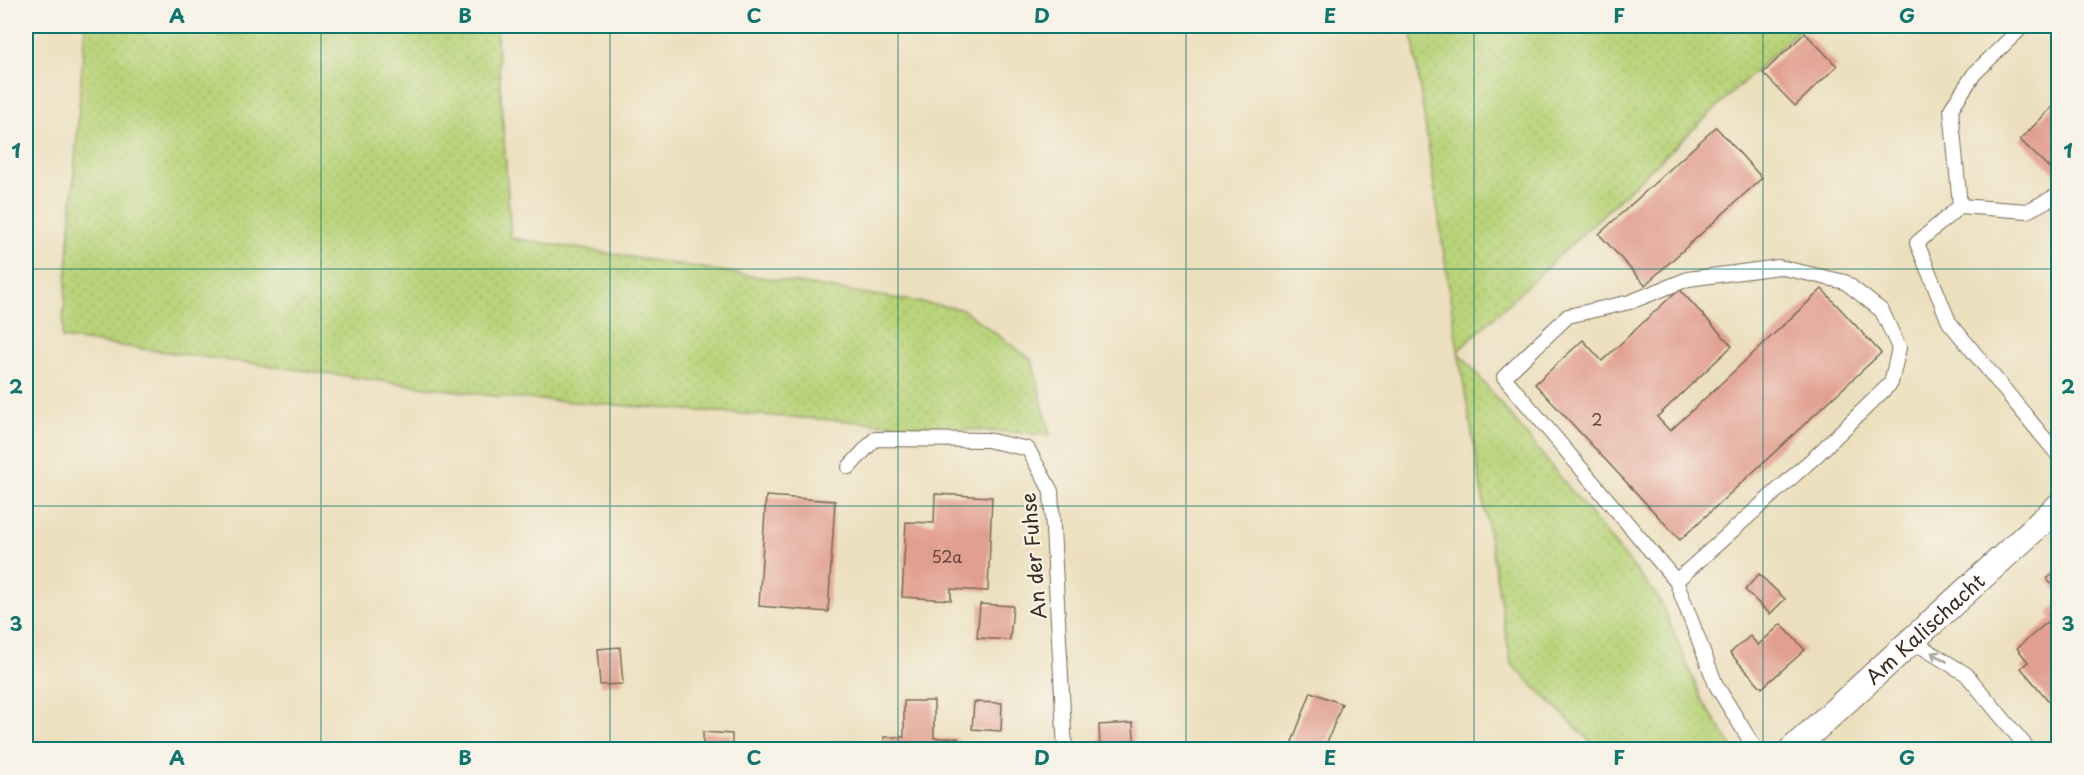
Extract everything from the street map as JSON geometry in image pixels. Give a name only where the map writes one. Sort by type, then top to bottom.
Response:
[{"type":"street","name":"Am Kalischacht","points":[[1792,750],[2058,507]]},
{"type":"lane","points":[[1960,206],[1951,109],[1974,74],[2024,26]]},
{"type":"lane","points":[[2058,195],[2027,211],[1960,206],[1917,243],[1949,322],[2058,455]]},
{"type":"lane","points":[[1676,581],[1818,454],[1891,383],[1899,348],[1881,311],[1845,282],[1779,267],[1688,279],[1630,302],[1569,316],[1504,377],[1676,581],[1716,685],[1756,750]]},
{"type":"lane","name":"An der Fuhse","points":[[849,467],[875,439],[987,440],[1028,449],[1052,491],[1065,750]]},
{"type":"lane","points":[[1912,641],[1966,674],[2030,750]]},
{"type":"green space","points":[[85,26],[496,26],[511,238],[962,309],[1032,360],[1050,435],[501,397],[62,338]]},
{"type":"green space","points":[[1411,26],[1803,26],[1458,351]]},
{"type":"green space","points":[[1458,351],[1660,600],[1702,700],[1734,749],[1598,749],[1511,664]]},
{"type":"building","points":[[1805,33],[1837,66],[1795,106],[1763,73]]},
{"type":"building","points":[[2058,101],[2058,173],[2057,175],[2020,140]]},
{"type":"building","points":[[1716,127],[1762,178],[1645,285],[1599,234]]},
{"type":"building","points":[[1679,289],[1732,346],[1657,417],[1670,431],[1822,289],[1881,353],[1680,540],[1535,384],[1583,340],[1602,361]]},
{"type":"building","points":[[935,494],[992,497],[988,591],[951,589],[951,600],[902,597],[906,522],[934,523]]},
{"type":"building","points":[[766,496],[835,501],[828,612],[759,606]]},
{"type":"building","points":[[2058,569],[2058,592],[2047,579]]},
{"type":"building","points":[[1759,574],[1785,599],[1770,614],[1745,590]]},
{"type":"building","points":[[980,604],[1013,606],[1010,640],[977,638]]},
{"type":"building","points":[[2058,604],[2058,712],[2021,668],[2028,662],[2017,648],[2052,618],[2048,613]]},
{"type":"building","points":[[1781,624],[1805,650],[1762,688],[1730,653],[1750,636],[1758,645]]},
{"type":"building","points":[[620,647],[623,684],[600,685],[597,649]]},
{"type":"building","points":[[1311,692],[1342,704],[1324,750],[1289,750]]},
{"type":"building","points":[[904,701],[934,701],[934,738],[958,738],[958,750],[884,750],[884,737],[904,737]]},
{"type":"building","points":[[974,702],[1002,703],[1001,731],[972,729]]},
{"type":"building","points":[[1133,723],[1135,750],[1100,750],[1099,725]]},
{"type":"building","points":[[703,732],[732,734],[732,750],[703,750]]},
{"type":"building","points":[[832,743],[856,745],[856,750],[831,750]]},
{"type":"building","points":[[644,745],[694,746],[694,750],[644,750]]},
{"type":"building","points":[[579,746],[618,746],[618,750],[579,750]]}]
